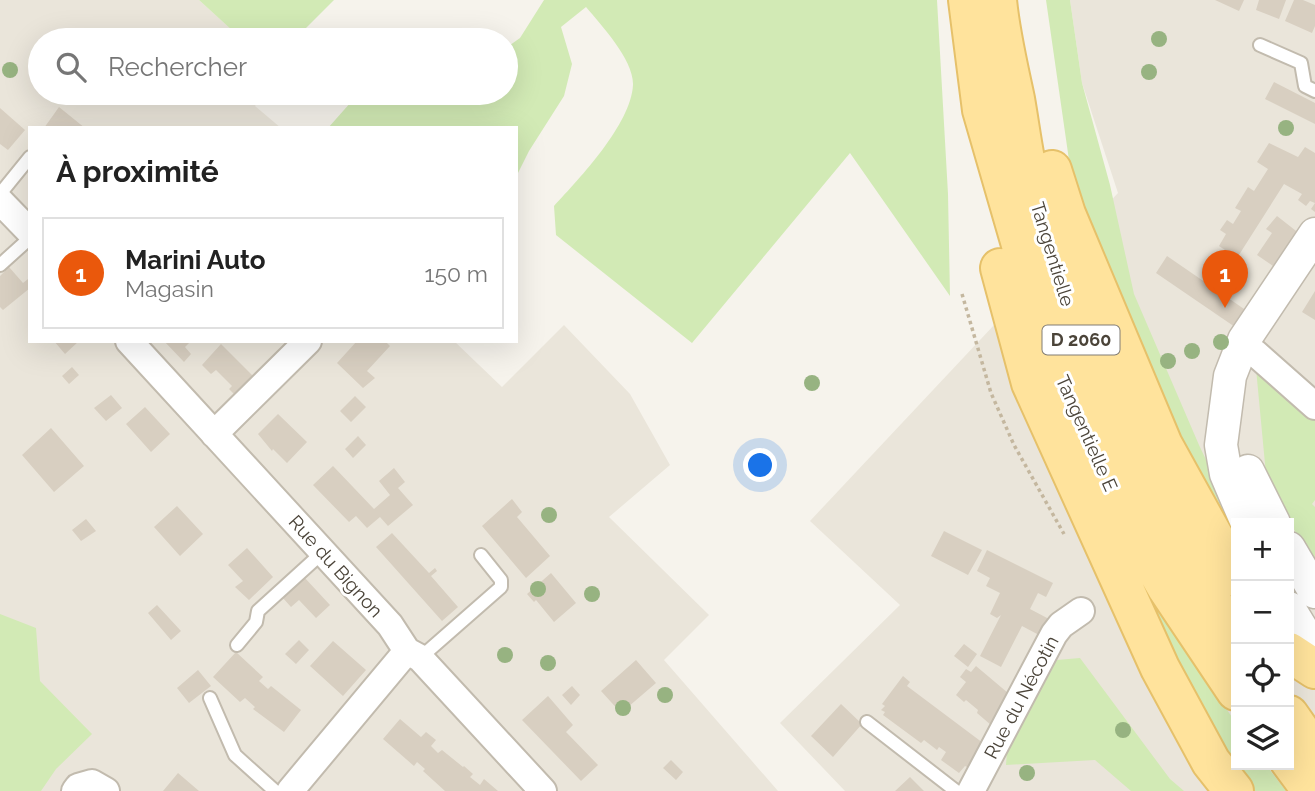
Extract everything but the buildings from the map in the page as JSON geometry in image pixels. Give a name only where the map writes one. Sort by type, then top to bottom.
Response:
[{"type":"main road","name":"D 2060","points":[[982,110],[988,4]]},
{"type":"main road","points":[[988,4],[1066,214],[1163,445],[1231,567]]},
{"type":"main road","name":"Tangentielle","points":[[988,4],[1030,180],[1056,272],[1089,361],[1135,465],[1195,576],[1231,632]]},
{"type":"main road","points":[[982,110],[981,176],[993,242],[1031,383],[1160,668],[1211,762],[1234,791]]},
{"type":"main road","name":"Tangentielle E","points":[[982,110],[1058,369],[1100,471],[1167,588],[1231,684]]},
{"type":"main road","points":[[1294,655],[1315,669]]},
{"type":"main road","points":[[1294,722],[1315,752]]},
{"type":"main road","points":[[1294,767],[1312,791]]},
{"type":"street","points":[[0,201],[28,233]]},
{"type":"street","points":[[1245,518],[1226,474],[1221,445],[1230,376],[1242,345],[1315,234]]},
{"type":"street","name":"Rue du Bignon","points":[[131,343],[414,654],[543,791]]},
{"type":"street","points":[[214,435],[306,343]]},
{"type":"street","points":[[1242,345],[1255,353],[1315,406]]},
{"type":"street","points":[[1226,403],[1242,457],[1272,518]]},
{"type":"street","points":[[1294,556],[1315,592]]},
{"type":"street","name":"Rue du Nécotin","points":[[971,791],[1054,634],[1061,625],[1081,611]]},
{"type":"street","points":[[1298,613],[1315,651]]},
{"type":"street","points":[[290,791],[414,654]]},
{"type":"street","points":[[75,791],[78,787],[92,783],[106,791]]},
{"type":"lane","points":[[1260,45],[1301,63],[1305,86],[1315,91]]},
{"type":"lane","points":[[0,194],[28,159]]},
{"type":"lane","points":[[0,265],[28,237]]},
{"type":"lane","points":[[237,645],[256,622],[258,611],[323,552]]},
{"type":"lane","points":[[414,654],[501,587],[501,580],[481,555]]},
{"type":"lane","points":[[210,698],[235,755],[275,791]]},
{"type":"lane","points":[[867,722],[956,791]]},
{"type":"path","points":[[962,294],[990,393],[1014,445],[1064,534]]},
{"type":"shaded area","points":[[0,0],[199,0],[230,28],[28,28],[28,105],[256,105],[279,126],[28,126],[28,343],[456,343],[502,387],[564,325],[630,394],[670,465],[609,517],[709,615],[664,660],[778,791],[0,791]]},
{"type":"shaded area","points":[[1070,0],[1315,0],[1315,791],[845,791],[780,723],[900,605],[810,521],[1118,193],[1082,83]]},
{"type":"green space","points":[[199,0],[334,0],[306,28],[230,28]]},
{"type":"green space","points":[[544,0],[937,0],[948,194],[950,296],[850,153],[692,343],[556,235],[554,206],[590,166],[614,133],[630,100],[633,85],[632,75],[623,54],[586,7],[561,27],[572,64],[564,96],[518,173],[518,126],[330,126],[348,105],[518,105],[520,38]]},
{"type":"green space","points":[[1046,0],[1070,0],[1082,83],[1110,185],[1134,294],[1234,518],[1231,518],[1231,545],[1186,469],[1071,174]]},
{"type":"green space","points":[[1255,358],[1315,411],[1315,500],[1312,504],[1315,507],[1315,564],[1294,529],[1294,518],[1287,518],[1267,485]]},
{"type":"green space","points":[[1041,364],[1201,672],[1231,716],[1231,770],[1270,770],[1286,791],[1244,791],[1212,747]]},
{"type":"green space","points":[[0,614],[36,628],[40,681],[92,734],[56,769],[41,791],[0,791]]},
{"type":"green space","points":[[1080,658],[1170,779],[1184,791],[1131,791],[1095,760],[1006,765],[1007,751],[1057,660]]},
{"type":"place","name":"Marini Auto","points":[[1225,308]]}]
